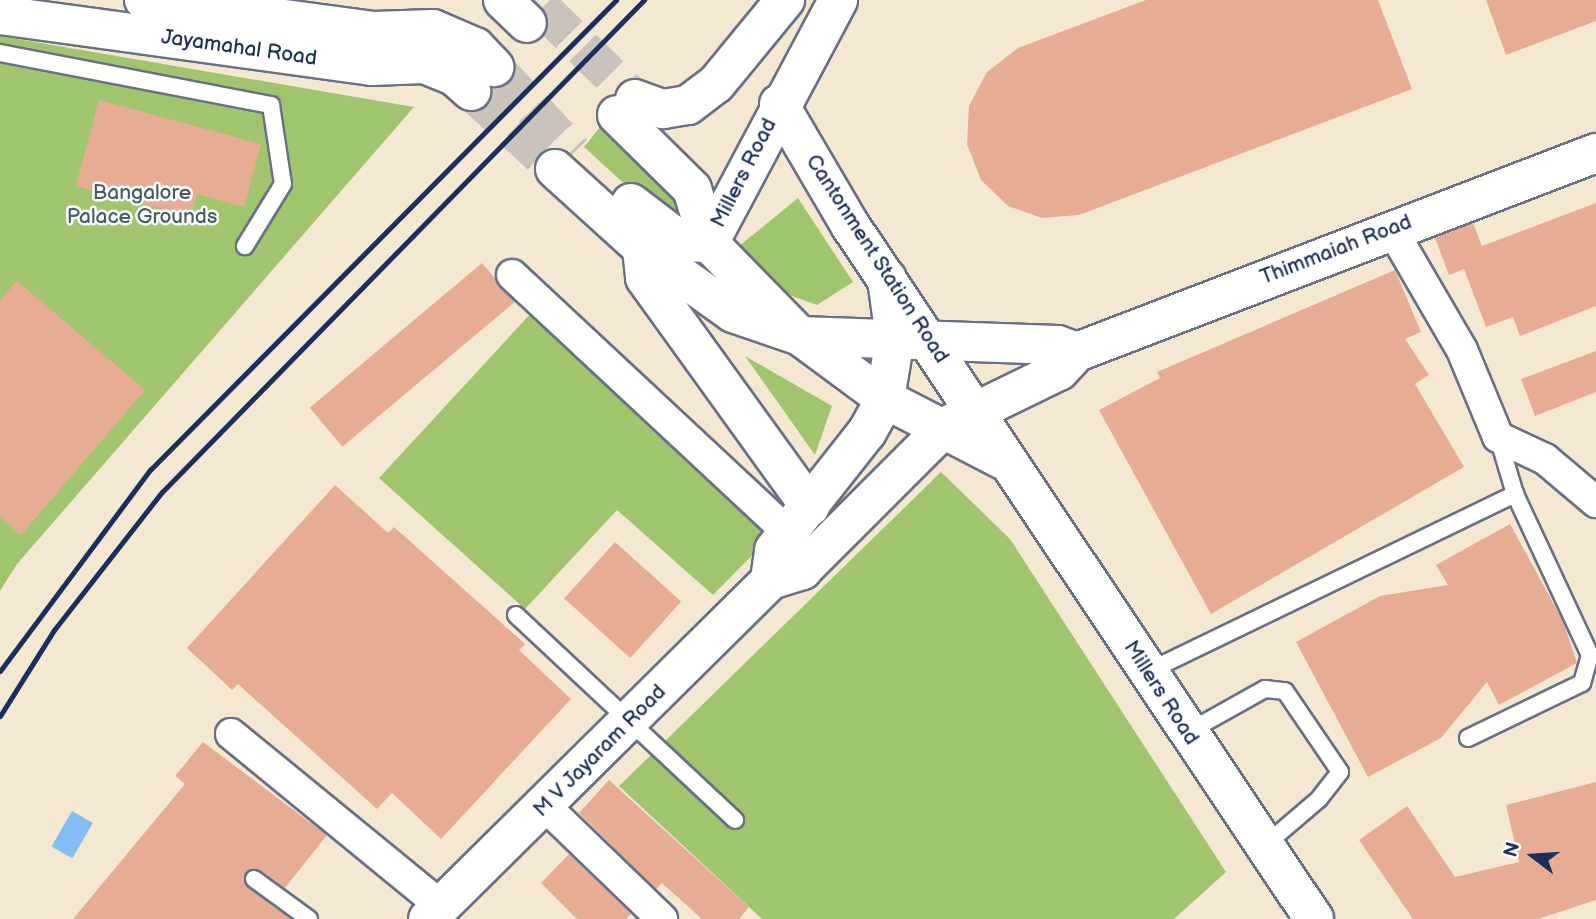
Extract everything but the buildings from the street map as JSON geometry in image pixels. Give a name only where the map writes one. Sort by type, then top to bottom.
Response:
[{"type":"main road","name":"Jayamahal Road","points":[[0,15],[372,66],[424,64],[454,76],[482,79],[475,47],[433,29],[374,32],[144,0]]},
{"type":"main road","points":[[785,0],[716,84],[688,105],[663,109],[626,107],[692,190],[709,243],[800,336],[1058,345],[1077,352]]},
{"type":"main road","points":[[779,104],[838,0]]},
{"type":"main road","name":"Millers Road","points":[[779,104],[709,243],[682,242],[662,231],[565,161],[642,248],[733,313],[800,336],[885,399],[960,417],[1012,465],[1187,733],[1314,919]]},
{"type":"main road","name":"Cantonment Station Road","points":[[779,104],[887,279],[912,338],[960,417]]},
{"type":"main road","name":"Thimmaiah Road","points":[[960,417],[1059,371],[1077,352],[1391,228],[1596,153]]},
{"type":"main road","points":[[642,248],[645,278],[800,520]]},
{"type":"main road","points":[[770,580],[774,550],[800,520],[885,399],[912,338]]},
{"type":"main road","name":"M V Jayaram Road","points":[[435,913],[770,580],[802,570],[960,417]]},
{"type":"street","points":[[1391,228],[1462,350],[1498,437],[1545,459],[1596,502]]},
{"type":"street","points":[[512,275],[800,520]]},
{"type":"street","points":[[231,734],[435,913]]},
{"type":"street","points":[[545,806],[662,919]]},
{"type":"lane","points":[[0,53],[271,105],[283,184],[245,246]]},
{"type":"lane","points":[[1468,737],[1582,683],[1590,655],[1515,494],[1498,437]]},
{"type":"lane","points":[[1147,672],[1515,494]]},
{"type":"lane","points":[[516,615],[735,820]]},
{"type":"lane","points":[[1187,733],[1265,689],[1285,691],[1339,772],[1319,799],[1264,846]]},
{"type":"lane","points":[[254,879],[309,919]]},
{"type":"green space","name":"Bangalore Palace Grounds","points":[[0,36],[414,107],[17,564],[0,591]]},
{"type":"green space","points":[[601,126],[688,213],[674,229],[584,147]]},
{"type":"green space","points":[[798,198],[853,282],[817,305],[756,283],[738,247]]},
{"type":"green space","points":[[533,311],[777,530],[713,595],[617,510],[525,609],[379,478]]},
{"type":"green space","points":[[745,356],[832,406],[815,455]]},
{"type":"green space","points":[[941,472],[1010,539],[1226,872],[1174,919],[762,919],[619,786]]},
{"type":"water","points":[[72,811],[93,823],[72,859],[52,847]]},
{"type":"tunnel","points":[[542,8],[635,99]]},
{"type":"tunnel","points":[[494,67],[574,153]]},
{"type":"tunnel","points":[[471,91],[555,169]]},
{"type":"railway","points":[[0,671],[150,470],[616,0]]},
{"type":"railway","points":[[0,716],[54,630],[162,492],[644,0]]}]
